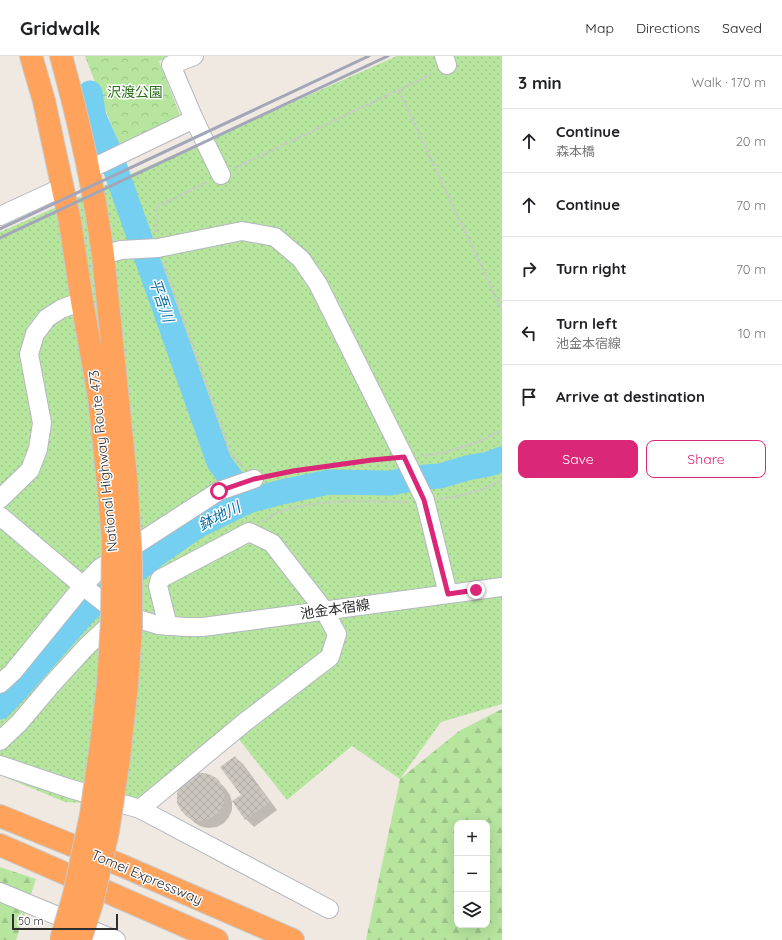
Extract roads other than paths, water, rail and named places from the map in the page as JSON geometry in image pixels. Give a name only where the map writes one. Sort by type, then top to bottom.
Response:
[{"type":"highway","name":"National Highway Route 473","points":[[31,56],[44,101],[70,222],[99,397],[131,563],[127,684],[119,758],[108,831],[92,903],[80,940]]},
{"type":"highway","name":"National Highway Route 473","points":[[61,56],[92,168],[100,229],[112,252],[118,490],[113,540],[112,621],[108,692],[91,815],[74,895],[61,940]]},
{"type":"highway","name":"Tomei Expressway","points":[[0,816],[123,866],[293,940]]},
{"type":"highway","name":"Tomei Expressway","points":[[0,845],[217,940]]},
{"type":"street","points":[[194,56],[171,65],[194,119],[221,174]]},
{"type":"street","points":[[92,168],[194,119]]},
{"type":"street","points":[[0,216],[63,187]]},
{"type":"street","points":[[112,252],[158,248],[242,231],[275,237],[301,259],[318,284],[424,500],[448,594]]},
{"type":"street","points":[[0,499],[30,470],[38,449],[42,422],[29,354],[35,334],[47,318],[61,309],[82,301]]},
{"type":"street","points":[[0,684],[13,672],[83,586],[100,568],[219,491],[254,479]]},
{"type":"street","points":[[0,516],[83,586]]},
{"type":"street","points":[[140,809],[245,722],[330,657],[337,634],[324,610],[272,543],[249,532],[160,579],[158,586],[168,626]]},
{"type":"street","name":"池金本宿線","points":[[83,586],[107,605],[138,618],[158,625],[186,627],[203,627],[502,587]]},
{"type":"street","points":[[0,741],[19,723],[87,646],[124,612]]},
{"type":"street","points":[[0,765],[68,788],[140,809],[329,909]]},
{"type":"street","points":[[0,892],[116,940]]},
{"type":"waterway","name":"平吾川","points":[[90,93],[94,117],[109,151],[219,462],[248,501]]},
{"type":"waterway","name":"鉢地川","points":[[0,707],[87,610],[155,555],[197,526],[248,501],[282,492],[329,482],[390,483],[440,476],[467,468],[489,464],[502,459]]},
{"type":"railway","points":[[0,229],[369,56]]},
{"type":"railway","points":[[0,238],[388,56]]},
{"type":"park label","name":"沢渡公園","points":[[135,92]]}]
